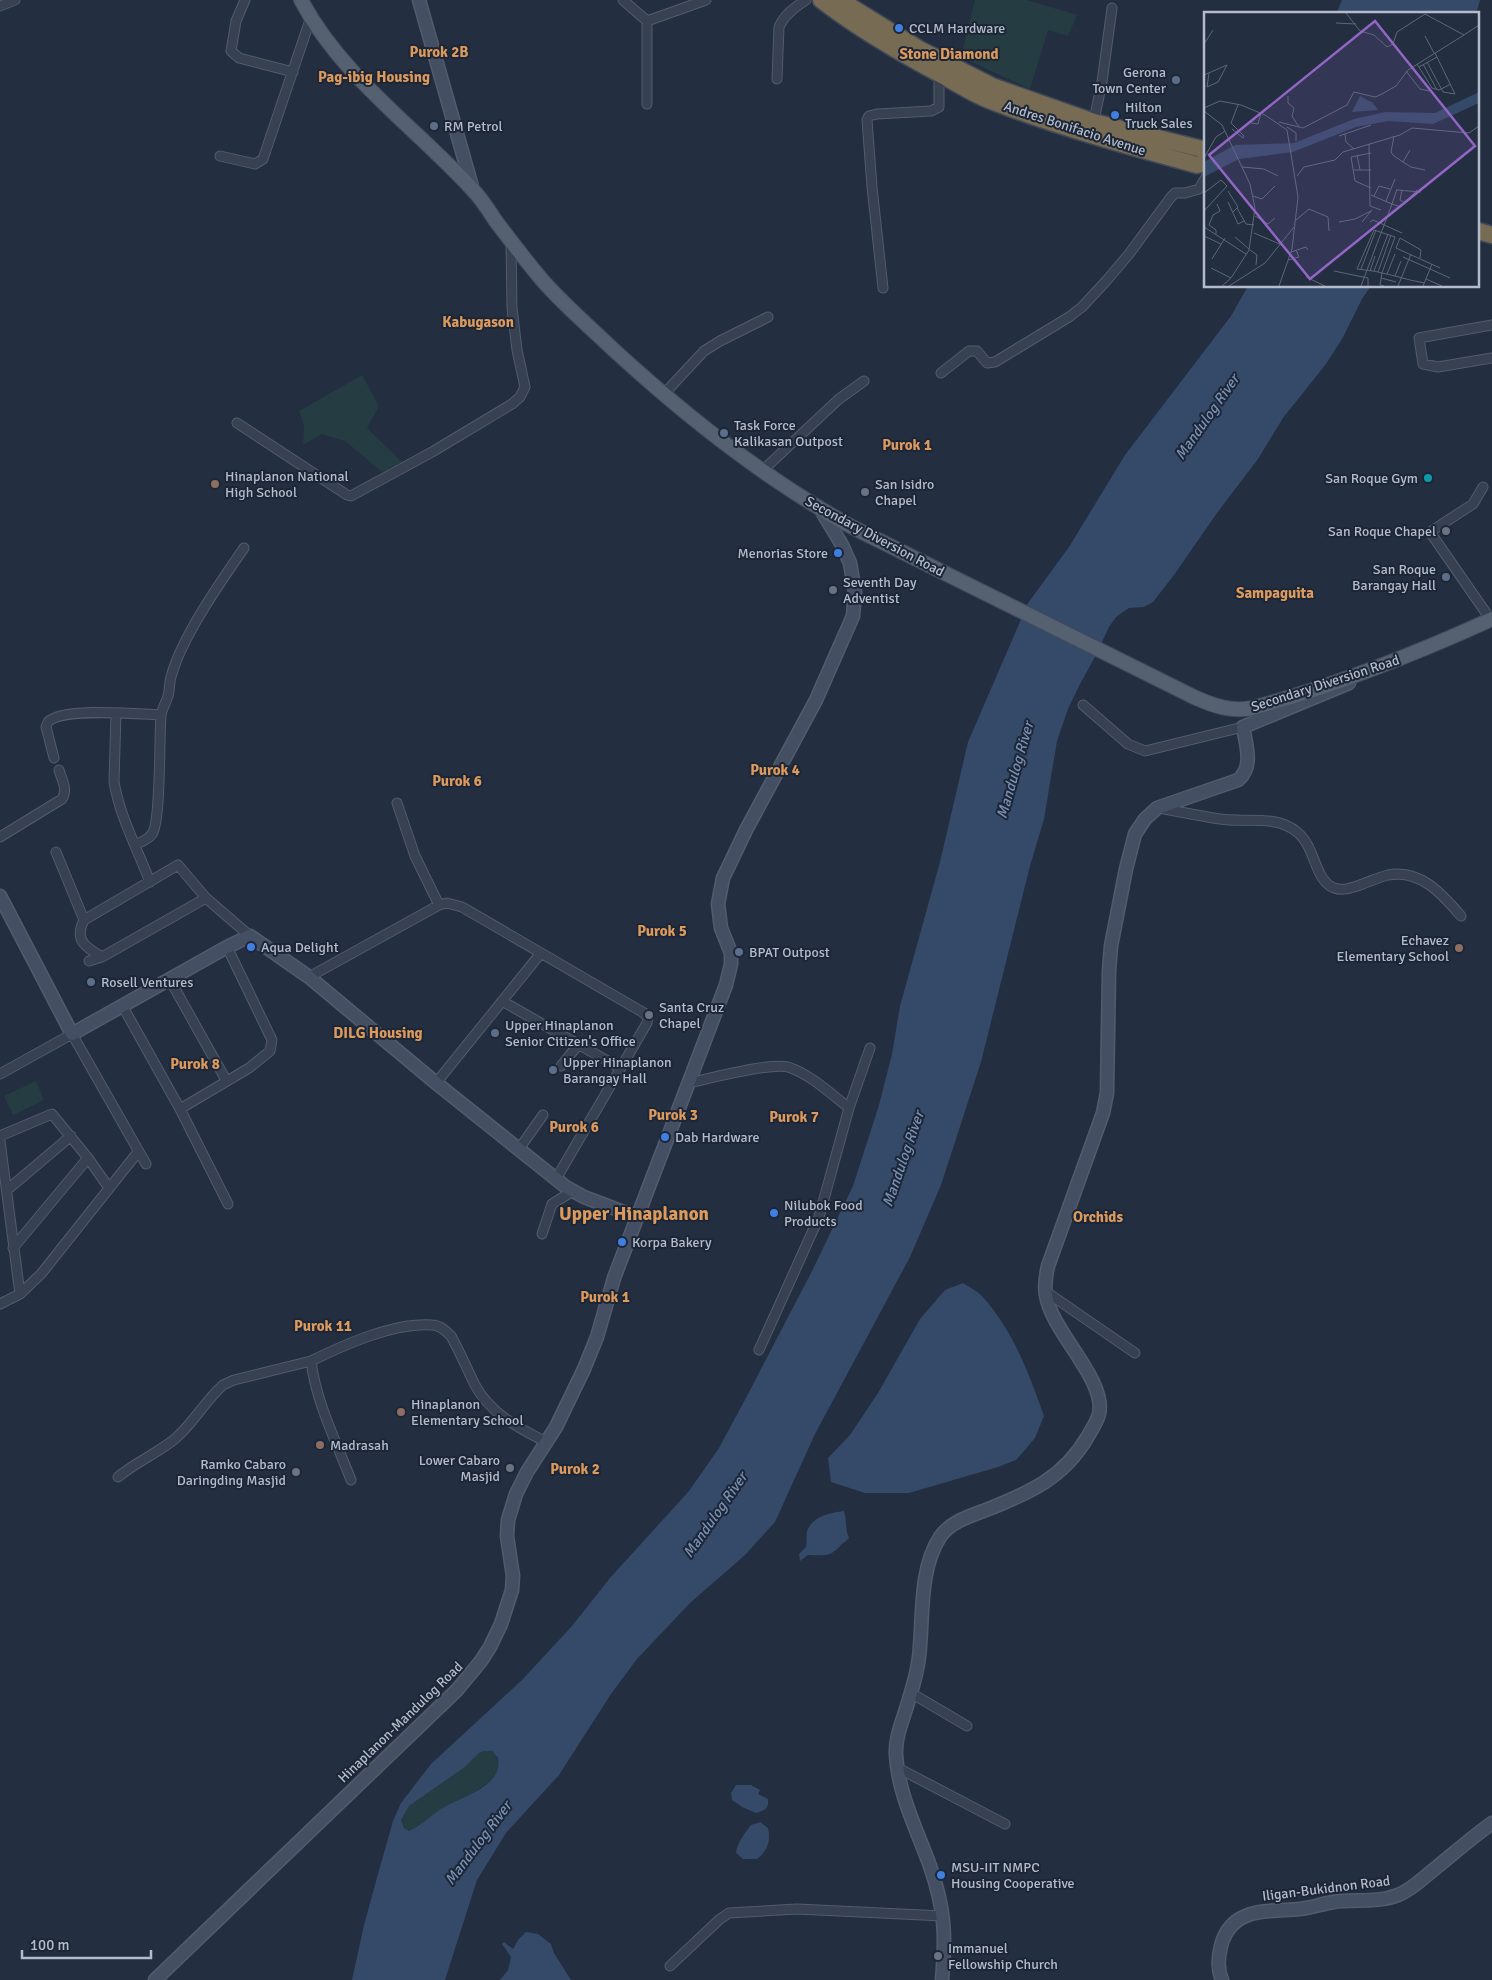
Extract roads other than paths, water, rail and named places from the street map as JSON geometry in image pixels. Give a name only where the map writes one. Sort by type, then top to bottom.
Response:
[{"type":"highway","name":"Andres Bonifacio Avenue","points":[[821,0],[880,40],[939,75],[989,100],[1049,123],[1092,128],[1204,150]]},
{"type":"highway","name":"Andres Bonifacio Avenue","points":[[840,0],[921,50],[992,86],[1092,128],[1127,146],[1198,166],[1204,164]]},
{"type":"main road","points":[[301,0],[318,28],[349,67],[473,190]]},
{"type":"main road","name":"Secondary Diversion Road","points":[[473,190],[511,242],[557,295],[663,395],[690,418],[762,471],[822,510],[1194,698],[1219,707],[1243,710],[1262,706],[1398,660],[1491,620]]},
{"type":"street","points":[[0,6],[14,0]]},
{"type":"street","points":[[245,0],[236,21],[231,51],[234,55],[293,72]]},
{"type":"street","name":"Secondary Diversion Road","points":[[419,0],[473,190]]},
{"type":"street","points":[[677,0],[685,7]]},
{"type":"street","points":[[648,21],[706,0]]},
{"type":"street","points":[[777,79],[779,27],[782,20],[791,10],[806,0]]},
{"type":"street","points":[[626,1],[648,21],[647,104]]},
{"type":"street","points":[[1092,128],[1102,82],[1112,8]]},
{"type":"street","points":[[220,156],[255,164],[263,159],[311,17]]},
{"type":"street","points":[[884,288],[872,187],[867,120],[869,116],[877,114],[931,111],[939,107],[939,75]]},
{"type":"street","points":[[941,373],[969,351],[977,351],[987,363],[995,362],[1069,317],[1108,280],[1144,236],[1171,197],[1175,193],[1185,193],[1199,189],[1204,180]]},
{"type":"street","points":[[237,423],[351,496],[432,452],[512,404],[520,397],[525,387],[517,350],[512,308],[511,242]]},
{"type":"street","points":[[663,395],[704,351],[768,317]]},
{"type":"street","points":[[1492,325],[1419,338],[1423,364],[1438,367],[1492,358]]},
{"type":"street","points":[[762,471],[839,400],[864,381]]},
{"type":"street","points":[[1483,488],[1473,504],[1430,532],[1491,620]]},
{"type":"street","name":"Hinaplanon-Mandulog Road","points":[[155,1980],[457,1690],[474,1672],[490,1647],[501,1624],[512,1590],[513,1576],[507,1536],[512,1506],[527,1472],[571,1399],[584,1370],[597,1337],[614,1278],[726,985],[731,964],[731,953],[719,918],[718,904],[723,878],[746,830],[816,700],[853,616],[855,592],[850,563],[822,510]]},
{"type":"street","points":[[136,844],[145,840],[154,830],[158,804],[161,715],[168,695],[171,676],[184,645],[226,574],[244,548]]},
{"type":"street","points":[[1083,706],[1117,736],[1133,747],[1140,751],[1150,751],[1243,727],[1335,690],[1366,672]]},
{"type":"street","points":[[54,758],[46,727],[51,718],[63,714],[116,713],[161,715]]},
{"type":"street","points":[[116,713],[114,782],[126,828],[136,844],[150,882]]},
{"type":"street","points":[[942,1980],[945,1940],[944,1916],[932,1874],[909,1814],[898,1768],[896,1743],[911,1693],[918,1661],[923,1590],[935,1548],[941,1535],[956,1522],[1010,1500],[1046,1482],[1067,1466],[1084,1443],[1098,1415],[1100,1403],[1097,1390],[1070,1346],[1048,1302],[1045,1291],[1048,1266],[1102,1113],[1107,1093],[1111,946],[1130,849],[1138,828],[1150,813],[1158,808],[1238,780],[1242,776],[1246,771],[1248,761],[1243,727]]},
{"type":"street","points":[[0,837],[62,799],[65,790],[59,770]]},
{"type":"street","points":[[398,803],[415,856],[439,905]]},
{"type":"street","points":[[1158,808],[1220,819],[1269,821],[1285,825],[1294,829],[1306,840],[1318,870],[1328,885],[1333,888],[1349,889],[1390,874],[1406,875],[1436,888],[1461,916]]},
{"type":"street","points":[[56,852],[84,920]]},
{"type":"street","points":[[102,957],[86,946],[80,938],[80,930],[84,920],[178,865],[206,898],[250,936],[309,977],[436,1083],[556,1179],[573,1191],[637,1217]]},
{"type":"street","points":[[0,896],[72,1034],[146,1164]]},
{"type":"street","points":[[89,961],[102,957],[206,898]]},
{"type":"street","points":[[309,977],[439,905],[447,903],[462,907],[647,1016],[647,1023],[556,1179]]},
{"type":"street","points":[[0,1074],[250,936]]},
{"type":"street","points":[[180,1109],[249,1068],[270,1051],[272,1040],[227,947]]},
{"type":"street","points":[[436,1083],[541,953]]},
{"type":"street","points":[[170,980],[226,1080]]},
{"type":"street","points":[[502,1001],[620,1068]]},
{"type":"street","points":[[122,1005],[180,1109],[228,1204]]},
{"type":"street","points":[[561,1066],[578,1044]]},
{"type":"street","points":[[759,1350],[819,1217],[849,1108],[870,1048]]},
{"type":"street","points":[[688,1083],[768,1067],[786,1066],[797,1071],[849,1108]]},
{"type":"street","points":[[0,1136],[52,1114],[88,1158],[109,1188]]},
{"type":"street","points":[[518,1149],[543,1115]]},
{"type":"street","points":[[7,1190],[71,1136]]},
{"type":"street","points":[[0,1141],[20,1294]]},
{"type":"street","points":[[0,1304],[20,1294],[51,1263],[138,1152]]},
{"type":"street","points":[[13,1248],[88,1158]]},
{"type":"street","points":[[542,1234],[552,1204],[573,1191]]},
{"type":"street","points":[[1045,1291],[1135,1352]]},
{"type":"street","points":[[118,1477],[132,1465],[156,1453],[176,1438],[223,1385],[234,1380],[311,1361],[339,1347],[378,1333],[403,1327],[432,1324],[438,1326],[451,1336],[476,1386],[489,1404],[505,1420],[546,1442]]},
{"type":"street","points":[[311,1361],[313,1380],[319,1399],[351,1480]]},
{"type":"street","points":[[911,1693],[968,1726]]},
{"type":"street","points":[[898,1768],[1005,1824]]},
{"type":"street","name":"Iligan-Bukidnon Road","points":[[1222,1980],[1218,1966],[1221,1944],[1227,1932],[1242,1918],[1255,1912],[1272,1909],[1300,1909],[1334,1902],[1382,1899],[1395,1896],[1415,1885],[1492,1823]]},
{"type":"street","points":[[670,1966],[720,1919],[729,1913],[797,1909],[944,1916]]},
{"type":"water","points":[[1342,0],[1480,0],[1477,12],[1337,12]]},
{"type":"water","name":"Mandulog River","points":[[1247,288],[1370,288],[1326,364],[1283,418],[1258,459],[1217,513],[1174,575],[1153,602],[1144,607],[1129,608],[1116,617],[1080,684],[1068,709],[1057,741],[1044,819],[1030,866],[981,1062],[941,1185],[910,1257],[815,1434],[775,1522],[745,1555],[690,1603],[637,1659],[611,1694],[559,1775],[506,1833],[477,1880],[445,1980],[352,1980],[378,1874],[393,1821],[401,1803],[431,1764],[522,1680],[572,1626],[610,1578],[689,1491],[719,1448],[812,1271],[853,1186],[879,1105],[892,1054],[900,1006],[940,862],[968,742],[1028,603],[1069,547],[1125,455],[1231,316]],"holes":[[[492,1751],[498,1758],[497,1771],[487,1784],[475,1792],[447,1805],[414,1829],[409,1831],[404,1828],[401,1820],[409,1806],[465,1767],[479,1753]]]},
{"type":"water","points":[[963,1283],[980,1294],[993,1309],[1019,1353],[1044,1416],[1035,1438],[1016,1460],[909,1493],[865,1493],[831,1482],[828,1458],[850,1435],[878,1393],[920,1319],[945,1290]]},
{"type":"water","points":[[844,1511],[849,1538],[829,1554],[808,1555],[800,1561],[799,1554],[806,1547],[807,1531],[813,1522],[827,1514]]},
{"type":"water","points":[[736,1785],[751,1785],[760,1790],[758,1794],[768,1799],[767,1807],[756,1813],[732,1800],[731,1793]]},
{"type":"water","points":[[760,1822],[768,1828],[769,1841],[766,1849],[757,1859],[743,1859],[736,1853],[740,1842],[751,1825]]},
{"type":"water","points":[[526,1932],[538,1934],[551,1944],[554,1953],[571,1980],[500,1980],[508,1970],[511,1957],[502,1944],[504,1942],[513,1949]]},
{"type":"place","name":"CCLM Hardware","points":[[899,28]]},
{"type":"place","name":"Gerona Town Center","points":[[1176,80]]},
{"type":"place","name":"Hilton Truck Sales","points":[[1115,115]]},
{"type":"place","name":"RM Petrol","points":[[434,126]]},
{"type":"place","name":"Task Force Kalikasan Outpost","points":[[724,433]]},
{"type":"place","name":"San Roque Gym","points":[[1428,478]]},
{"type":"place","name":"Hinaplanon National High School","points":[[215,484]]},
{"type":"place","name":"San Isidro Chapel","points":[[865,492]]},
{"type":"place","name":"San Roque Chapel","points":[[1446,531]]},
{"type":"place","name":"Menorias Store","points":[[838,553]]},
{"type":"place","name":"San Roque Barangay Hall","points":[[1446,577]]},
{"type":"place","name":"Seventh Day Adventist","points":[[833,590]]},
{"type":"place","name":"Aqua Delight","points":[[251,947]]},
{"type":"place","name":"Echavez Elementary School","points":[[1459,948]]},
{"type":"place","name":"BPAT Outpost","points":[[739,952]]},
{"type":"place","name":"Rosell Ventures","points":[[91,982]]},
{"type":"place","name":"Santa Cruz Chapel","points":[[649,1015]]},
{"type":"place","name":"Upper Hinaplanon Senior Citizen's Office","points":[[495,1033]]},
{"type":"place","name":"Upper Hinaplanon Barangay Hall","points":[[553,1070]]},
{"type":"place","name":"Dab Hardware","points":[[665,1137]]},
{"type":"place","name":"Nilubok Food Products","points":[[774,1213]]},
{"type":"place","name":"Korpa Bakery","points":[[622,1242]]},
{"type":"place","name":"Hinaplanon Elementary School","points":[[401,1412]]},
{"type":"place","name":"Madrasah","points":[[320,1445]]},
{"type":"place","name":"Lower Cabaro Masjid","points":[[510,1468]]},
{"type":"place","name":"Ramko Cabaro Daringding Masjid","points":[[296,1472]]},
{"type":"place","name":"MSU-IIT NMPC Housing Cooperative","points":[[941,1875]]},
{"type":"place","name":"Immanuel Fellowship Church","points":[[938,1956]]},
{"type":"district","name":"Purok 2B","points":[[439,52]]},
{"type":"district","name":"Stone Diamond","points":[[949,54]]},
{"type":"district","name":"Pag-ibig Housing","points":[[374,77]]},
{"type":"district","name":"Kabugason","points":[[478,322]]},
{"type":"district","name":"Purok 1","points":[[907,445]]},
{"type":"district","name":"Sampaguita","points":[[1275,593]]},
{"type":"district","name":"Purok 4","points":[[775,770]]},
{"type":"district","name":"Purok 6","points":[[457,781]]},
{"type":"district","name":"Purok 5","points":[[662,931]]},
{"type":"district","name":"DILG Housing","points":[[378,1033]]},
{"type":"district","name":"Purok 8","points":[[195,1064]]},
{"type":"district","name":"Purok 3","points":[[673,1115]]},
{"type":"district","name":"Purok 7","points":[[794,1117]]},
{"type":"district","name":"Purok 6","points":[[574,1127]]},
{"type":"district","name":"Upper Hinaplanon","points":[[634,1213]]},
{"type":"district","name":"Orchids","points":[[1098,1217]]},
{"type":"district","name":"Purok 1","points":[[605,1297]]},
{"type":"district","name":"Purok 11","points":[[323,1326]]},
{"type":"district","name":"Purok 2","points":[[575,1469]]}]
